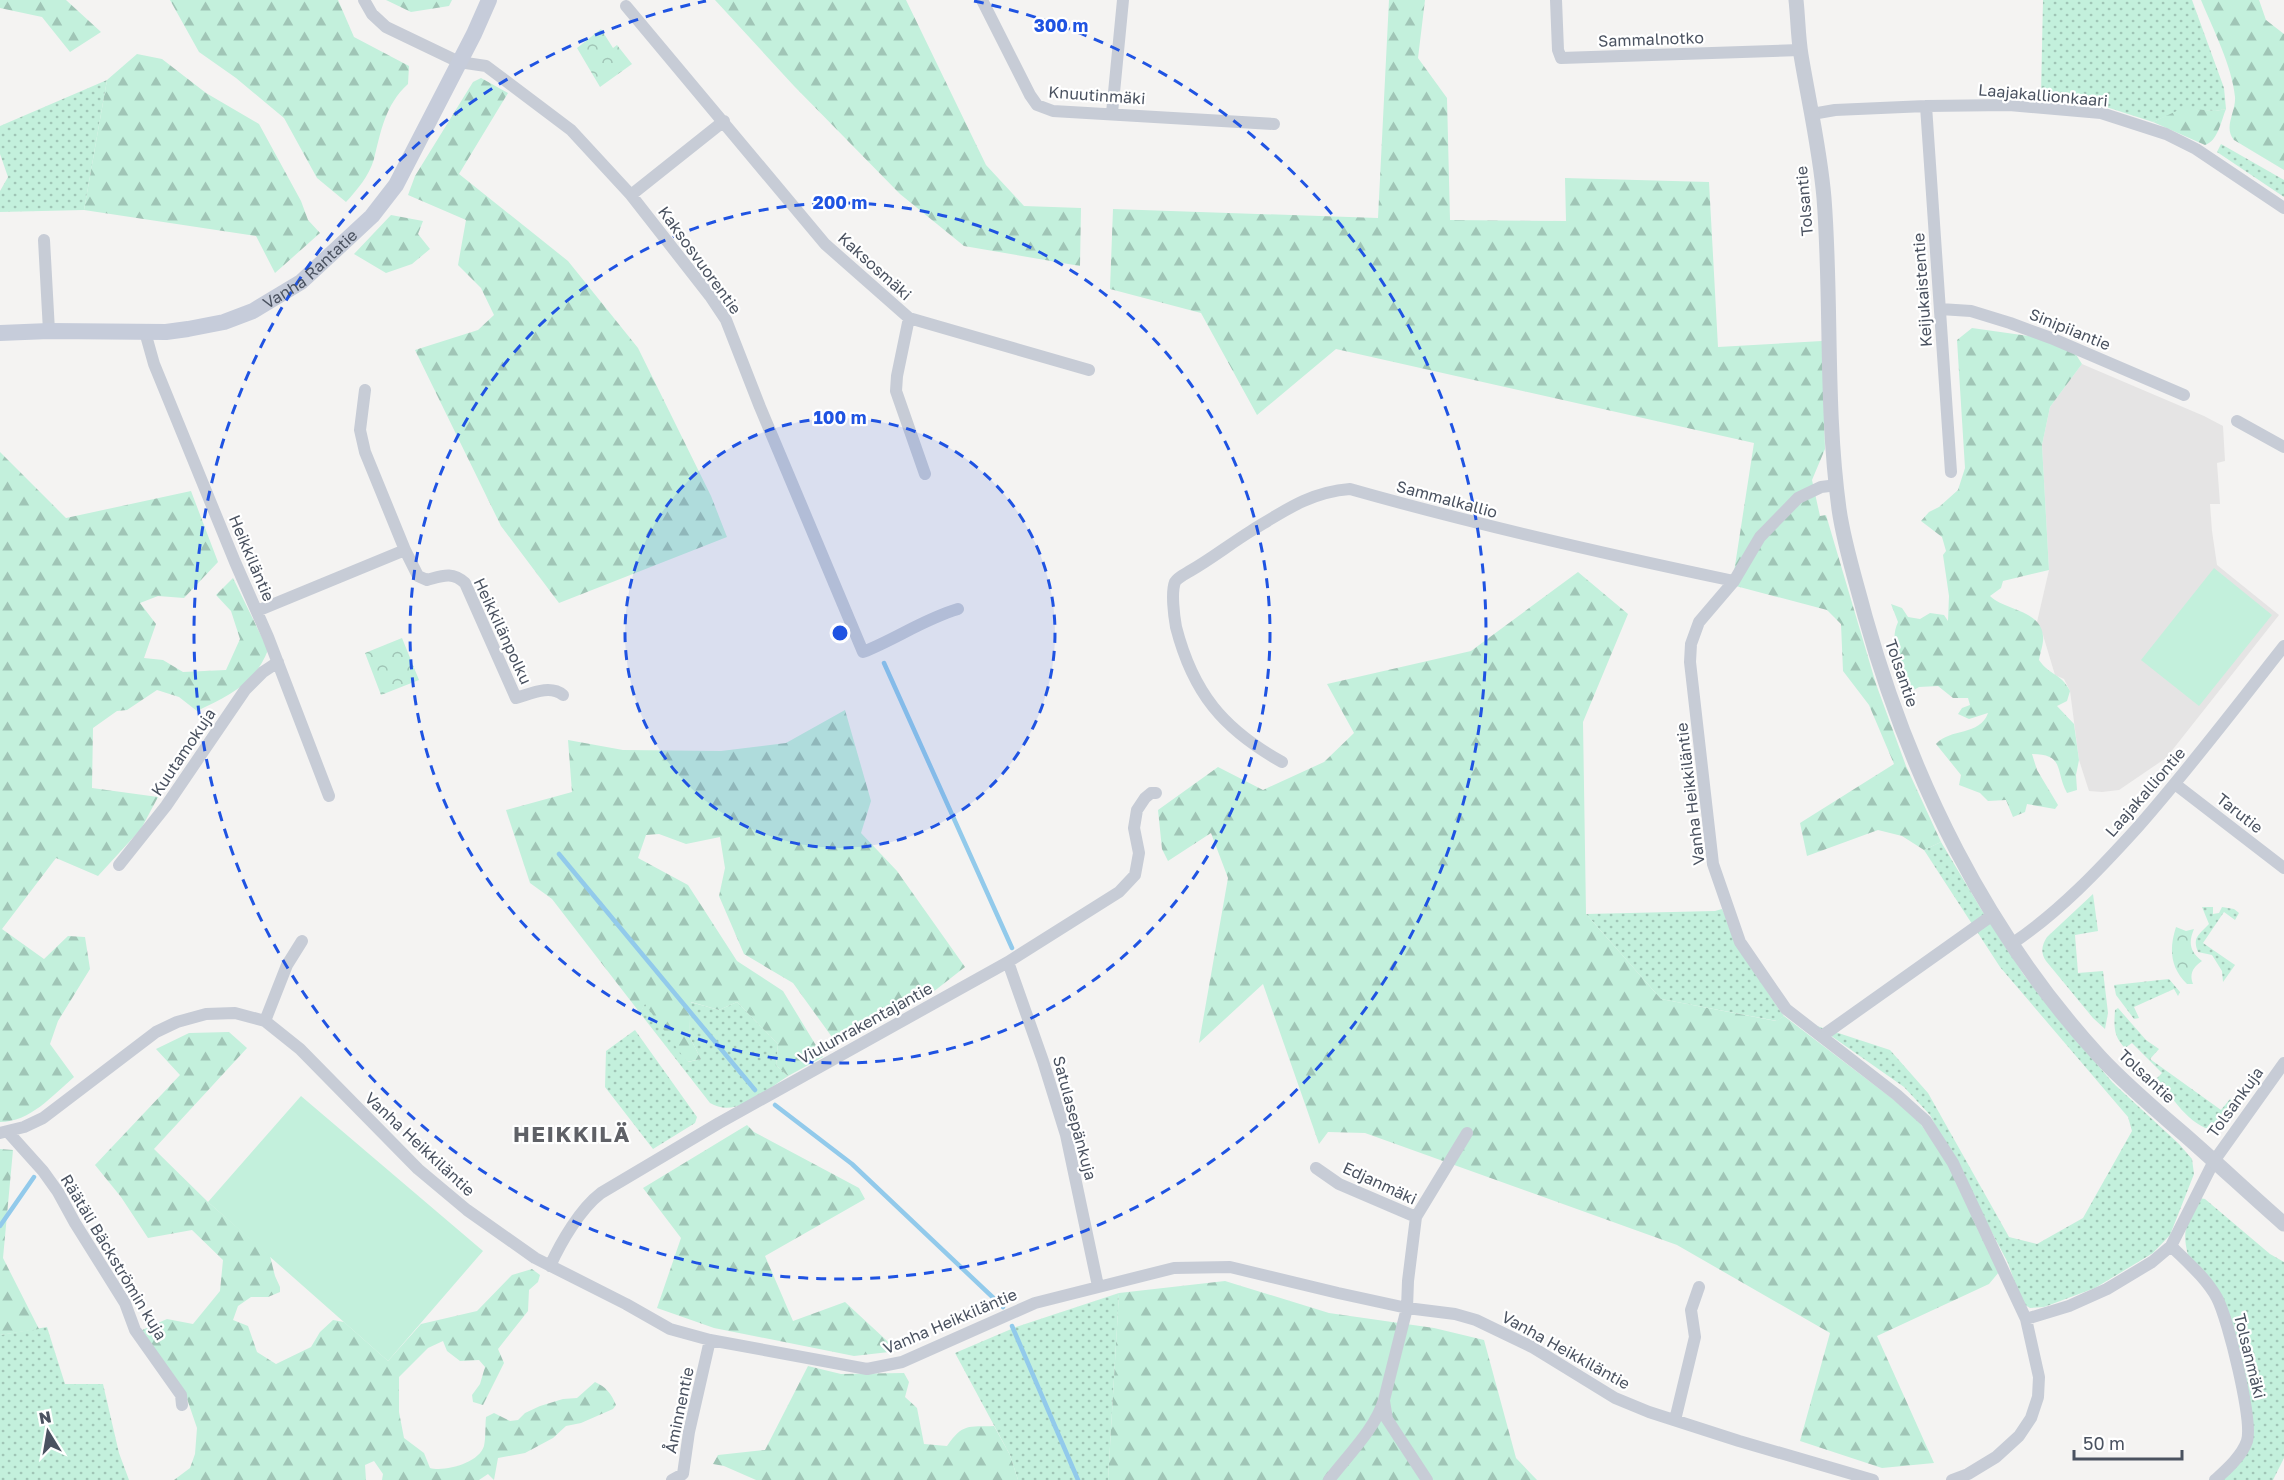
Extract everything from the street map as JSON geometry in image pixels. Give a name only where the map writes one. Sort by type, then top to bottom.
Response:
[{"type":"main road","name":"Vanha Rantatie","points":[[0,333],[145,332],[188,329],[224,322],[263,306],[301,282],[372,216],[396,185],[489,0]]},
{"type":"street","name":"Kaksosvuorentie","points":[[364,0],[372,14],[386,27],[459,62],[486,66],[571,130],[631,195],[710,296],[726,320],[863,652],[888,642],[921,622],[958,609]]},
{"type":"street","name":"Knuutinmäki","points":[[982,0],[1036,105],[1043,109],[1070,113],[1112,113],[1274,124]]},
{"type":"street","points":[[1112,113],[1123,0]]},
{"type":"street","name":"Sammalnotko","points":[[1556,0],[1558,50],[1561,58],[1800,50]]},
{"type":"street","name":"Tolsantie","points":[[1796,0],[1800,50],[1824,197],[1832,417],[1843,530],[1873,642],[1901,725],[1934,807],[1994,914],[2058,1006],[2101,1058],[2284,1224]]},
{"type":"street","name":"Kaksosmäki","points":[[626,6],[825,244],[909,318],[1089,370]]},
{"type":"street","name":"Laajakallionkaari","points":[[1812,114],[1835,110],[2009,105],[2101,113],[2166,134],[2196,149],[2284,208]]},
{"type":"street","name":"Keijukaistentie","points":[[1926,106],[1952,472]]},
{"type":"street","points":[[631,195],[724,121]]},
{"type":"street","points":[[44,240],[49,331]]},
{"type":"street","name":"Sinipiiantie","points":[[1940,309],[1971,311],[2010,323],[2184,395]]},
{"type":"street","points":[[909,318],[896,391],[925,474]]},
{"type":"street","name":"Heikkiläntie","points":[[145,332],[150,353],[165,392],[278,662],[329,796]]},
{"type":"street","name":"Heikkilänpolku","points":[[365,390],[360,430],[365,452],[418,576],[426,580],[447,574],[459,577],[465,583],[516,698],[551,689],[562,695]]},
{"type":"street","points":[[2237,421],[2284,447]]},
{"type":"street","name":"Vanha Heikkiläntie","points":[[1837,485],[1821,487],[1798,498],[1760,537],[1734,581],[1699,622],[1691,644],[1690,662],[1713,864],[1740,942],[1786,1009],[1897,1095],[1926,1121],[1953,1163],[2026,1319],[2039,1377],[2038,1397],[2031,1418],[2019,1436],[1996,1457],[1968,1474],[1952,1480]]},
{"type":"street","name":"Sammalkallio","points":[[1282,762],[1236,733],[1195,682],[1187,665],[1173,614],[1175,582],[1180,576],[1217,555],[1293,505],[1328,491],[1350,489],[1489,527],[1734,581]]},
{"type":"street","points":[[257,611],[405,550]]},
{"type":"street","name":"Laajakalliontie","points":[[2013,944],[2033,930],[2107,861],[2175,784],[2284,646]]},
{"type":"street","name":"Kuutamokuja","points":[[118,866],[166,806],[245,690],[263,672],[278,662]]},
{"type":"street","name":"Tarutie","points":[[2175,784],[2284,868]]},
{"type":"street","name":"Viulunrakentajantie","points":[[550,1266],[560,1245],[601,1193],[719,1123],[1008,962],[1119,892],[1135,874],[1139,853],[1134,828],[1137,810],[1145,798],[1151,793],[1156,793]]},
{"type":"street","points":[[1822,1036],[1994,914]]},
{"type":"street","points":[[265,1021],[287,965],[302,941]]},
{"type":"street","name":"Satulasepänkuja","points":[[1008,962],[1066,1135],[1098,1286]]},
{"type":"street","name":"Vanha Heikkiläntie","points":[[4,1132],[24,1128],[44,1118],[156,1032],[177,1022],[206,1014],[235,1013],[265,1021],[300,1049],[418,1169],[467,1210],[535,1258],[670,1329],[710,1340],[867,1370],[918,1355],[1035,1303],[1098,1286],[1174,1268],[1243,1269],[1407,1308],[1455,1314],[1498,1329],[1533,1347],[1615,1398],[1675,1420],[1873,1480]]},
{"type":"street","name":"Tolsankuja","points":[[2172,1246],[2214,1161],[2284,1063]]},
{"type":"street","name":"Räätäli Bäckströmin kuja","points":[[4,1132],[43,1172],[58,1192],[119,1294],[135,1330],[181,1395],[182,1405]]},
{"type":"street","points":[[1416,1217],[1467,1132]]},
{"type":"street","name":"Edjanmäki","points":[[1316,1168],[1339,1184],[1416,1217],[1407,1308],[1381,1410],[1329,1480]]},
{"type":"street","points":[[2026,1319],[2069,1306],[2107,1289],[2152,1262],[2172,1246]]},
{"type":"street","name":"Tolsanmäki","points":[[2172,1246],[2201,1275],[2217,1297],[2228,1328],[2245,1402],[2247,1441],[2236,1458],[2215,1480]]},
{"type":"street","points":[[1675,1420],[1695,1337],[1691,1310],[1699,1287]]},
{"type":"street","name":"Åminnentie","points":[[680,1478],[710,1340]]},
{"type":"street","points":[[1384,1400],[1387,1419],[1427,1480]]},
{"type":"shaded area","points":[[2082,364],[2223,426],[2225,461],[2217,463],[2220,504],[2210,504],[2217,565],[2279,615],[2166,758],[2119,790],[2102,792],[2089,791],[2079,760],[2070,691],[2064,679],[2055,675],[2037,622],[2049,570],[2042,445],[2050,407]]},
{"type":"green space","points":[[0,0],[66,0],[101,32],[70,52],[42,17],[0,8]]},
{"type":"green space","points":[[170,0],[338,0],[354,37],[409,66],[408,84],[389,110],[369,171],[346,202],[317,178],[284,118],[236,78],[199,52]]},
{"type":"green space","points":[[386,0],[452,0],[449,6],[411,12]]},
{"type":"green space","points":[[715,0],[906,0],[986,165],[1024,206],[1081,208],[1080,266],[964,246],[900,194],[794,86]]},
{"type":"green space","points":[[1389,0],[1425,0],[1418,58],[1447,98],[1450,220],[1566,221],[1565,178],[1709,182],[1718,347],[1822,341],[1825,449],[1812,480],[1820,516],[1826,515],[1876,684],[1906,766],[1941,842],[1924,850],[1902,836],[1878,830],[1807,856],[1800,823],[1894,764],[1869,705],[1843,671],[1841,624],[1827,610],[1732,585],[1754,443],[1336,349],[1257,415],[1201,313],[1110,289],[1113,209],[1378,218]]},
{"type":"green space","points":[[2043,0],[2192,0],[2224,88],[2226,109],[2215,111],[2183,109],[2153,122],[2100,105],[2041,95]]},
{"type":"green space","points":[[2201,0],[2259,0],[2266,20],[2284,34],[2284,170],[2234,140],[2231,135],[2230,125],[2235,103],[2233,85],[2221,48]]},
{"type":"green space","points":[[601,29],[613,48],[617,45],[632,64],[600,87],[577,48]]},
{"type":"green space","points":[[137,54],[162,59],[206,93],[259,124],[301,201],[308,220],[320,233],[275,273],[256,236],[84,210],[107,80]]},
{"type":"green space","points":[[481,78],[508,93],[459,174],[568,261],[638,348],[711,496],[727,537],[559,603],[501,526],[415,350],[478,330],[494,315],[481,288],[458,265],[466,220],[408,195],[415,176],[473,82]]},
{"type":"green space","points":[[107,80],[84,210],[0,212],[0,191],[8,177],[0,154],[0,126]]},
{"type":"green space","points":[[2183,108],[2215,111],[2226,109],[2218,130],[2209,143],[2205,145],[2153,122]]},
{"type":"green space","points":[[2221,144],[2284,180],[2284,197],[2217,152]]},
{"type":"green space","points":[[391,215],[423,221],[418,234],[430,249],[412,264],[386,273],[354,254]]},
{"type":"green space","points":[[1972,328],[2042,338],[2075,353],[2082,364],[2050,407],[2042,445],[2049,570],[2003,581],[2001,588],[1990,596],[2036,621],[2041,627],[2043,636],[2039,660],[2067,685],[2070,691],[2067,701],[2057,706],[2074,724],[2079,760],[2076,775],[2077,790],[2067,793],[2057,765],[2050,757],[2032,754],[2037,770],[2058,805],[2055,809],[2027,804],[2025,812],[2013,817],[2006,800],[1988,801],[1980,793],[1959,785],[1961,775],[1936,744],[1949,736],[1972,729],[1984,720],[1988,713],[1969,719],[1958,714],[1962,708],[1970,705],[1968,698],[1953,698],[1938,686],[1919,687],[1912,691],[1898,657],[1895,631],[1898,622],[1891,604],[1902,608],[1908,617],[1920,619],[1930,613],[1944,615],[1948,621],[1949,596],[1943,555],[1946,551],[1942,537],[1921,521],[1958,490],[1965,468],[1957,340]]},
{"type":"green space","points":[[0,452],[66,518],[191,491],[218,562],[184,598],[158,596],[140,603],[156,624],[144,658],[163,660],[183,672],[226,670],[240,639],[231,611],[216,595],[233,578],[268,650],[256,672],[239,688],[197,711],[179,697],[157,690],[127,710],[117,711],[93,728],[92,788],[158,797],[141,829],[98,876],[56,858],[2,929],[44,959],[68,936],[85,937],[90,969],[58,1021],[50,1044],[74,1077],[31,1113],[11,1121],[0,1122]]},
{"type":"green space","points":[[2214,568],[2272,615],[2199,706],[2141,660]]},
{"type":"green space","points":[[1578,572],[1628,614],[1583,722],[1586,914],[1661,999],[1776,1021],[1784,1016],[1915,1116],[1946,1160],[1999,1272],[1989,1284],[1877,1336],[1934,1463],[1882,1468],[1800,1441],[1830,1333],[1677,1245],[1365,1133],[1328,1132],[1319,1144],[1263,984],[1199,1043],[1228,878],[1211,833],[1168,861],[1162,849],[1158,810],[1218,767],[1263,790],[1324,762],[1354,733],[1327,684],[1471,651]]},
{"type":"green space","points":[[402,638],[419,680],[381,695],[365,653]]},
{"type":"green space","points":[[845,710],[871,801],[861,833],[897,871],[965,967],[933,992],[837,1044],[793,983],[744,954],[719,896],[725,868],[720,837],[686,844],[659,834],[646,835],[638,858],[688,885],[737,961],[783,991],[823,1057],[788,1076],[776,1065],[778,1044],[737,1002],[719,1010],[691,1002],[689,1036],[701,1059],[687,1062],[645,1004],[640,1013],[552,899],[530,883],[506,810],[572,792],[568,740],[623,750],[721,751],[786,743]]},
{"type":"green space","points":[[1941,842],[2024,975],[2061,1022],[2113,1083],[2192,1159],[2194,1174],[2170,1235],[2153,1253],[2095,1288],[2044,1307],[2030,1308],[2025,1305],[2019,1295],[2008,1263],[1930,1115],[1904,1087],[1817,1026],[1890,1050],[1928,1093],[2009,1237],[2037,1244],[2083,1218],[2132,1131],[2128,1117],[2000,967],[1924,850]]},
{"type":"green space","points":[[2093,894],[2098,931],[2075,935],[2078,973],[2103,971],[2108,1013],[2105,1029],[2093,1018],[2046,961],[2042,952],[2047,937]]},
{"type":"green space","points":[[2202,907],[2213,907],[2213,914],[2219,913],[2222,907],[2234,909],[2239,913],[2235,920],[2224,912],[2203,943],[2235,965],[2223,982],[2222,971],[2212,955],[2198,952],[2196,947],[2197,936],[2209,924]]},
{"type":"green space","points":[[1722,909],[1750,964],[1784,1016],[1777,1021],[1661,999],[1586,914],[1715,911]]},
{"type":"green space","points":[[2176,927],[2186,931],[2194,929],[2191,947],[2202,961],[2193,971],[2191,977],[2193,984],[2187,984],[2181,978],[2174,964],[2172,943]]},
{"type":"green space","points":[[2169,979],[2180,992],[2178,996],[2174,989],[2134,1007],[2139,1018],[2134,1019],[2116,995],[2114,985]]},
{"type":"green space","points":[[690,1002],[719,1010],[737,1002],[778,1044],[776,1065],[788,1076],[761,1095],[740,1105],[730,1108],[710,1103],[640,1013],[645,1003],[688,1062],[701,1059],[689,1036]]},
{"type":"green space","points":[[2118,1008],[2146,1040],[2159,1049],[2150,1059],[2221,1110],[2230,1099],[2234,1103],[2224,1121],[2213,1130],[2196,1123],[2182,1110],[2157,1078],[2162,1073],[2132,1043],[2125,1048],[2118,1039],[2114,1021],[2115,1010]]},
{"type":"green space","points":[[635,1030],[697,1117],[695,1123],[653,1149],[605,1087],[606,1051]]},
{"type":"green space","points":[[229,1032],[247,1048],[154,1149],[208,1202],[270,1256],[280,1292],[268,1297],[251,1297],[238,1306],[233,1320],[248,1326],[257,1352],[276,1364],[311,1347],[320,1332],[333,1320],[344,1322],[388,1361],[421,1324],[477,1311],[512,1275],[532,1269],[540,1275],[538,1282],[529,1290],[528,1311],[498,1349],[504,1363],[483,1405],[473,1402],[472,1395],[480,1384],[485,1367],[479,1360],[460,1361],[447,1351],[443,1341],[428,1348],[399,1377],[399,1412],[404,1438],[424,1453],[430,1468],[444,1469],[461,1465],[481,1452],[485,1443],[486,1417],[494,1413],[510,1421],[518,1420],[525,1413],[540,1406],[563,1399],[577,1398],[595,1382],[610,1394],[616,1405],[613,1409],[581,1423],[566,1426],[553,1438],[525,1453],[498,1458],[494,1480],[488,1474],[479,1480],[382,1480],[383,1474],[374,1461],[365,1465],[366,1480],[174,1480],[190,1468],[195,1454],[197,1428],[185,1393],[140,1331],[167,1319],[193,1324],[220,1291],[223,1260],[192,1230],[148,1238],[121,1197],[95,1165],[180,1075],[156,1049],[189,1033]]},
{"type":"green space","points":[[301,1096],[483,1251],[388,1361],[208,1202]]},
{"type":"green space","points":[[747,1125],[754,1132],[859,1188],[865,1199],[765,1256],[793,1321],[845,1302],[898,1351],[854,1356],[714,1328],[657,1308],[681,1238],[643,1188]]},
{"type":"green space","points":[[0,1149],[13,1150],[3,1258],[39,1329],[0,1335]]},
{"type":"green space","points":[[2199,1198],[2205,1199],[2270,1254],[2284,1262],[2284,1458],[2273,1480],[2219,1480],[2250,1445],[2231,1331],[2188,1255],[2186,1246],[2187,1226]]},
{"type":"green space","points":[[1225,1281],[1329,1313],[1434,1328],[1484,1340],[1516,1458],[1537,1480],[1108,1480],[1119,1293]]},
{"type":"green space","points":[[1119,1293],[1108,1480],[1018,1480],[1010,1455],[955,1353],[1016,1327]]},
{"type":"green space","points":[[47,1327],[65,1384],[103,1384],[119,1453],[129,1480],[0,1480],[0,1335]]},
{"type":"green space","points":[[808,1366],[841,1374],[904,1373],[909,1382],[905,1397],[917,1408],[924,1444],[947,1446],[962,1430],[978,1426],[994,1426],[1010,1455],[1018,1480],[756,1480],[724,1466],[713,1464],[718,1455],[765,1450]]},
{"type":"waterway","points":[[884,663],[1012,948]]},
{"type":"waterway","points":[[559,854],[755,1090]]},
{"type":"waterway","points":[[775,1105],[852,1164],[1003,1307]]},
{"type":"waterway","points":[[0,1226],[34,1177]]},
{"type":"waterway","points":[[1012,1326],[1078,1480]]},
{"type":"district","name":"HEIKKILÄ","points":[[572,1133]]}]
